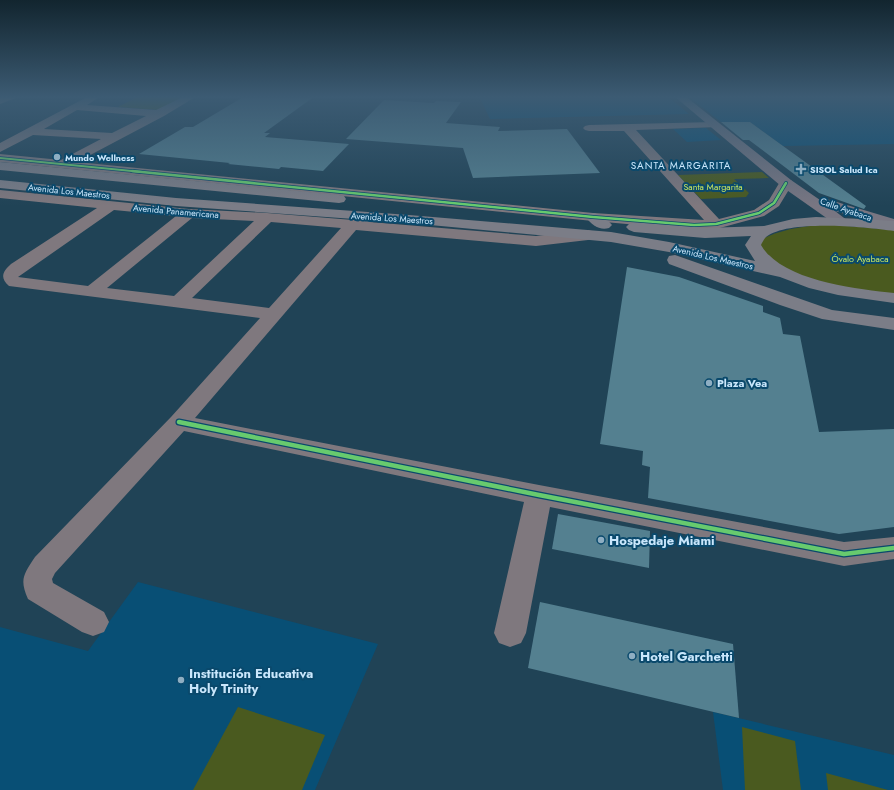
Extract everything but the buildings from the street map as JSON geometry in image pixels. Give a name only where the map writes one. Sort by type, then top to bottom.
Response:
[{"type":"highway","name":"Avenida Los Maestros","points":[[0,166],[253,191],[598,221],[680,232],[765,231]]},
{"type":"highway","name":"Avenida Los Maestros","points":[[0,184],[176,202],[382,217],[588,235],[652,244],[780,272]]},
{"type":"highway","points":[[253,191],[289,186]]},
{"type":"highway","points":[[894,225],[840,221],[810,222],[765,231],[756,237],[754,241],[754,250],[763,261],[780,272],[800,280],[844,291],[894,298]]},
{"type":"highway","points":[[588,235],[633,245],[786,301],[829,315],[894,324]]},
{"type":"main road","name":"Calle Ayabaca","points":[[724,133],[786,183],[840,221]]},
{"type":"main road","name":"Calle Ayabaca","points":[[798,191],[827,204],[894,225]]},
{"type":"street","points":[[0,138],[10,133]]},
{"type":"street","points":[[0,148],[27,133]]},
{"type":"street","points":[[53,133],[115,138]]},
{"type":"street","points":[[63,164],[125,133]]},
{"type":"street","points":[[632,133],[716,224]]},
{"type":"street","points":[[0,158],[289,186],[598,221],[677,225],[716,224],[750,216],[768,208],[779,196],[786,183]]},
{"type":"street","name":"Avenida Panamericana","points":[[0,194],[190,213],[267,216],[536,241],[588,235]]},
{"type":"street","points":[[111,205],[9,275],[9,278],[15,282],[179,301],[274,314]]},
{"type":"street","points":[[92,291],[190,213]]},
{"type":"street","points":[[179,301],[267,216]]},
{"type":"street","points":[[93,622],[39,590],[38,578],[45,565],[179,422],[352,225],[382,217]]},
{"type":"street","points":[[179,422],[539,495],[844,554],[894,548]]},
{"type":"street","points":[[510,633],[539,495]]},
{"type":"shaded area","points":[[677,133],[712,133],[721,140],[687,142]]},
{"type":"shaded area","points":[[765,133],[894,133],[894,144],[783,146]]},
{"type":"shaded area","name":"Institución Educativa Holy Trinity","points":[[138,582],[378,644],[315,790],[0,790],[0,627],[88,651]]},
{"type":"shaded area","points":[[713,712],[894,755],[894,790],[723,790]]},
{"type":"green space","name":"Santa Margarita","points":[[762,172],[769,178],[734,179],[749,193],[746,197],[701,199],[678,175]]},
{"type":"green space","name":"Óvalo Ayabaca","points":[[819,225],[894,230],[894,294],[848,289],[775,269],[756,242],[787,230]]},
{"type":"green space","points":[[238,707],[325,735],[302,790],[193,790]]},
{"type":"green space","points":[[742,727],[795,741],[801,790],[745,790]]},
{"type":"green space","points":[[826,773],[888,790],[828,790]]},
{"type":"cycle path","points":[[0,158],[593,217],[694,225],[716,224],[759,213],[774,203],[786,183]]},
{"type":"cycle path","points":[[179,422],[539,495],[844,554],[894,548]]},
{"type":"place","name":"Mundo Wellness","points":[[57,157]]},
{"type":"place","name":"SISOL Salud Ica","points":[[801,169]]},
{"type":"place","name":"Plaza Vea","points":[[709,383]]},
{"type":"place","name":"Hospedaje Miami","points":[[601,540]]},
{"type":"place","name":"Hotel Garchetti","points":[[632,656]]},
{"type":"place","name":"Institución Educativa Holy Trinity","points":[[181,680]]},
{"type":"district","name":"SANTA MARGARITA","points":[[681,165]]}]
